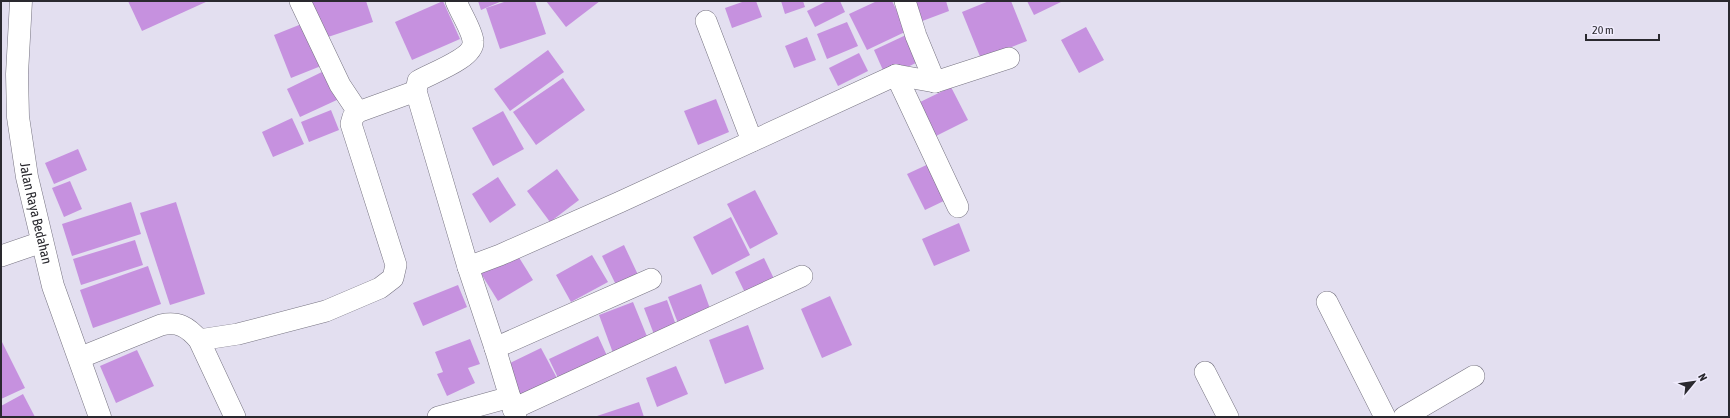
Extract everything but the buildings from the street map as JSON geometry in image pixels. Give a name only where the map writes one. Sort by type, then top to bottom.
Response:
[{"type":"street","points":[[300,1],[340,85],[358,112]]},
{"type":"street","points":[[456,1],[473,41],[472,49],[465,56],[418,81],[416,91],[468,267],[513,408]]},
{"type":"street","points":[[905,1],[916,36],[935,82]]},
{"type":"street","name":"Jalan Raya Bedahan","points":[[24,2],[17,74],[18,117],[27,177],[53,286],[100,417]]},
{"type":"street","points":[[706,21],[752,141]]},
{"type":"street","points":[[468,267],[500,255],[620,202],[896,75],[935,82],[1009,58]]},
{"type":"street","points":[[896,75],[958,207]]},
{"type":"street","points":[[199,340],[238,334],[326,311],[380,288],[393,278],[396,266],[351,124],[353,117],[358,112],[416,91]]},
{"type":"street","points":[[1,256],[42,242]]},
{"type":"street","points":[[438,417],[513,408],[802,276]]},
{"type":"street","points":[[495,348],[652,279]]},
{"type":"street","points":[[1327,302],[1385,417]]},
{"type":"street","points":[[79,358],[148,329],[169,323],[191,330],[199,340],[235,417]]},
{"type":"street","points":[[1205,372],[1228,417]]},
{"type":"street","points":[[1404,417],[1474,376]]}]
